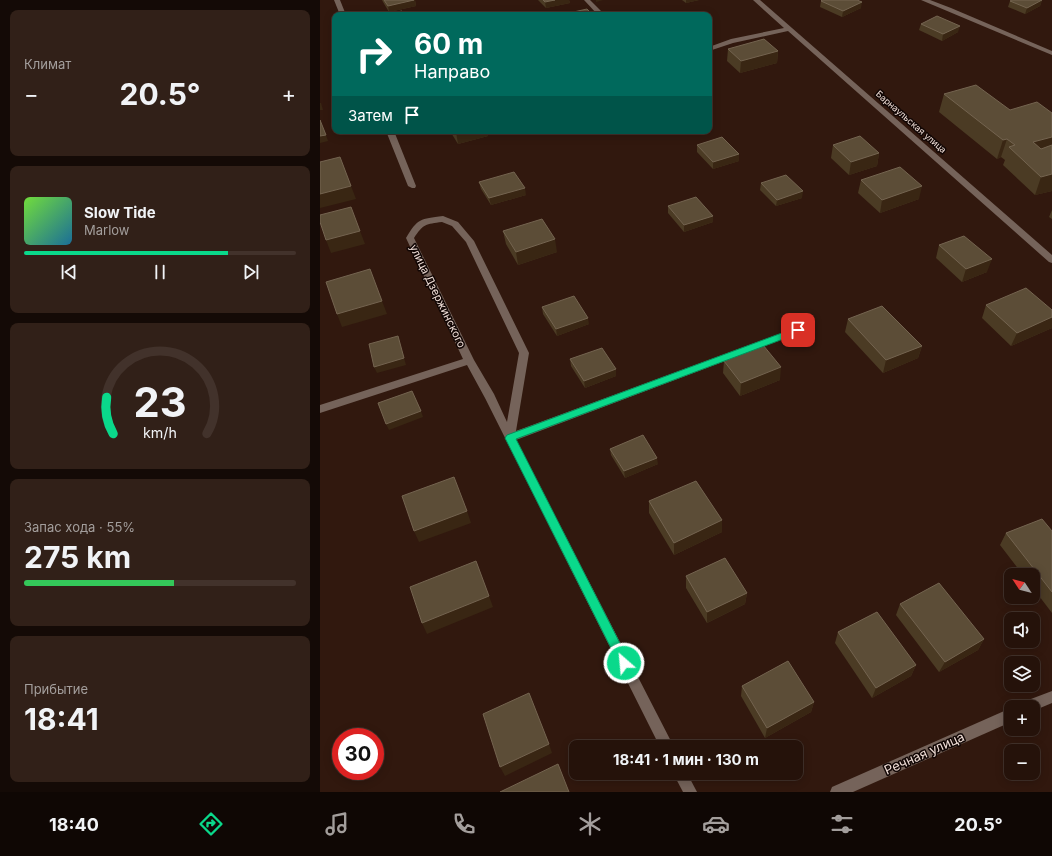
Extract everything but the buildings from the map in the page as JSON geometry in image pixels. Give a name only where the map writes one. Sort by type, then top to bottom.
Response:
[{"type":"street","points":[[337,0],[342,12]]},
{"type":"street","points":[[587,0],[599,12]]},
{"type":"street","name":"Барнаульская улица","points":[[756,0],[1052,260]]},
{"type":"street","points":[[924,0],[949,9],[1052,53]]},
{"type":"street","points":[[712,48],[730,41],[790,29]]},
{"type":"street","points":[[391,134],[412,186]]},
{"type":"street","name":"улица Дзержинского","points":[[510,438],[524,353],[470,241],[455,224],[443,219],[427,221],[418,225],[410,238],[469,361],[490,397],[510,438],[663,740]]},
{"type":"street","points":[[510,438],[798,330]]},
{"type":"street","points":[[320,409],[469,361]]},
{"type":"street","points":[[1040,702],[1052,696]]},
{"type":"street","name":"Речная улица","points":[[837,792],[1004,718]]},
{"type":"street","points":[[684,780],[690,792]]},
{"type":"route","points":[[624,663],[510,438],[798,330]]}]
